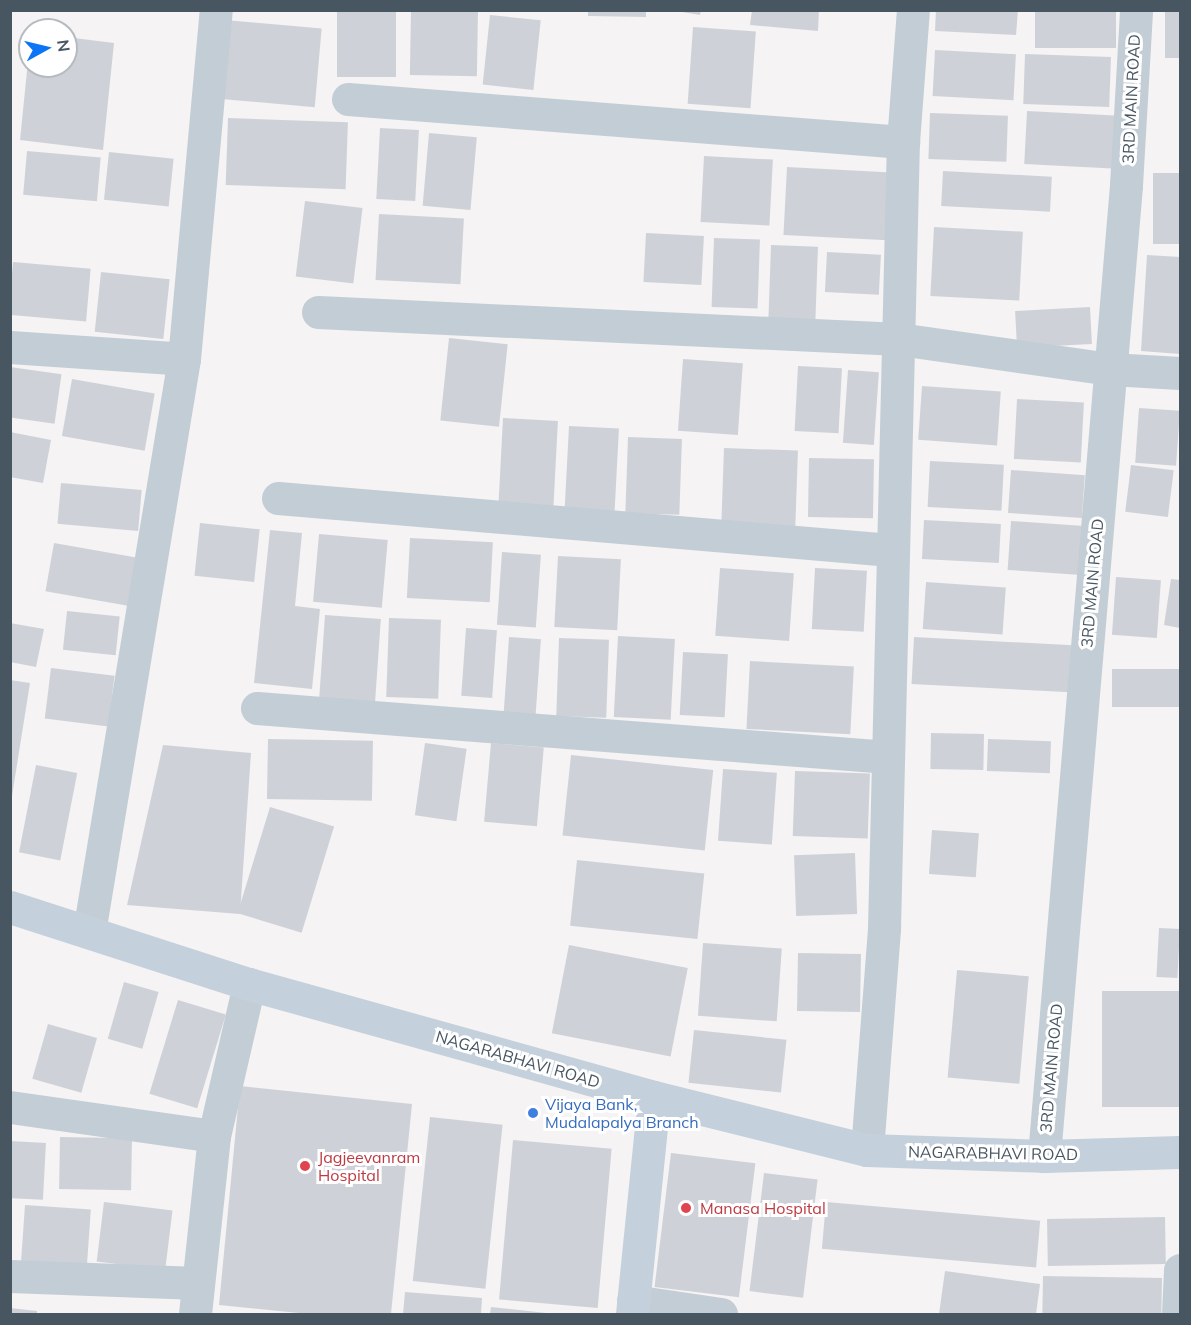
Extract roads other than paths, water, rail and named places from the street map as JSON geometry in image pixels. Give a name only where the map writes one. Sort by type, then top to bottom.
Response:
[{"type":"main road","name":"NAGARABHAVI ROAD","points":[[10,907],[249,984],[654,1097],[867,1149],[1044,1156],[1180,1152]]},
{"type":"main road","points":[[633,1307],[654,1097]]},
{"type":"street","points":[[89,932],[184,359],[216,10]]},
{"type":"street","points":[[867,1149],[884,927],[891,550],[903,142],[913,10]]},
{"type":"street","name":"3RD MAIN ROAD","points":[[1044,1156],[1126,185],[1136,10]]},
{"type":"street","points":[[348,99],[903,142]]},
{"type":"street","points":[[318,312],[899,339],[1110,369],[1180,373]]},
{"type":"street","points":[[10,347],[184,359]]},
{"type":"street","points":[[278,498],[891,550]]},
{"type":"street","points":[[257,708],[888,757]]},
{"type":"street","points":[[10,1276],[196,1299],[214,1136],[249,984]]},
{"type":"street","points":[[10,1107],[214,1136]]},
{"type":"street","points":[[1178,1314],[1180,1270]]},
{"type":"street","points":[[633,1307],[721,1314]]},
{"type":"place","name":"Vijaya Bank, Mudalapalya Branch","points":[[533,1113]]},
{"type":"place","name":"Jagjeevanram Hospital","points":[[305,1166]]},
{"type":"place","name":"Manasa Hospital","points":[[686,1208]]}]
